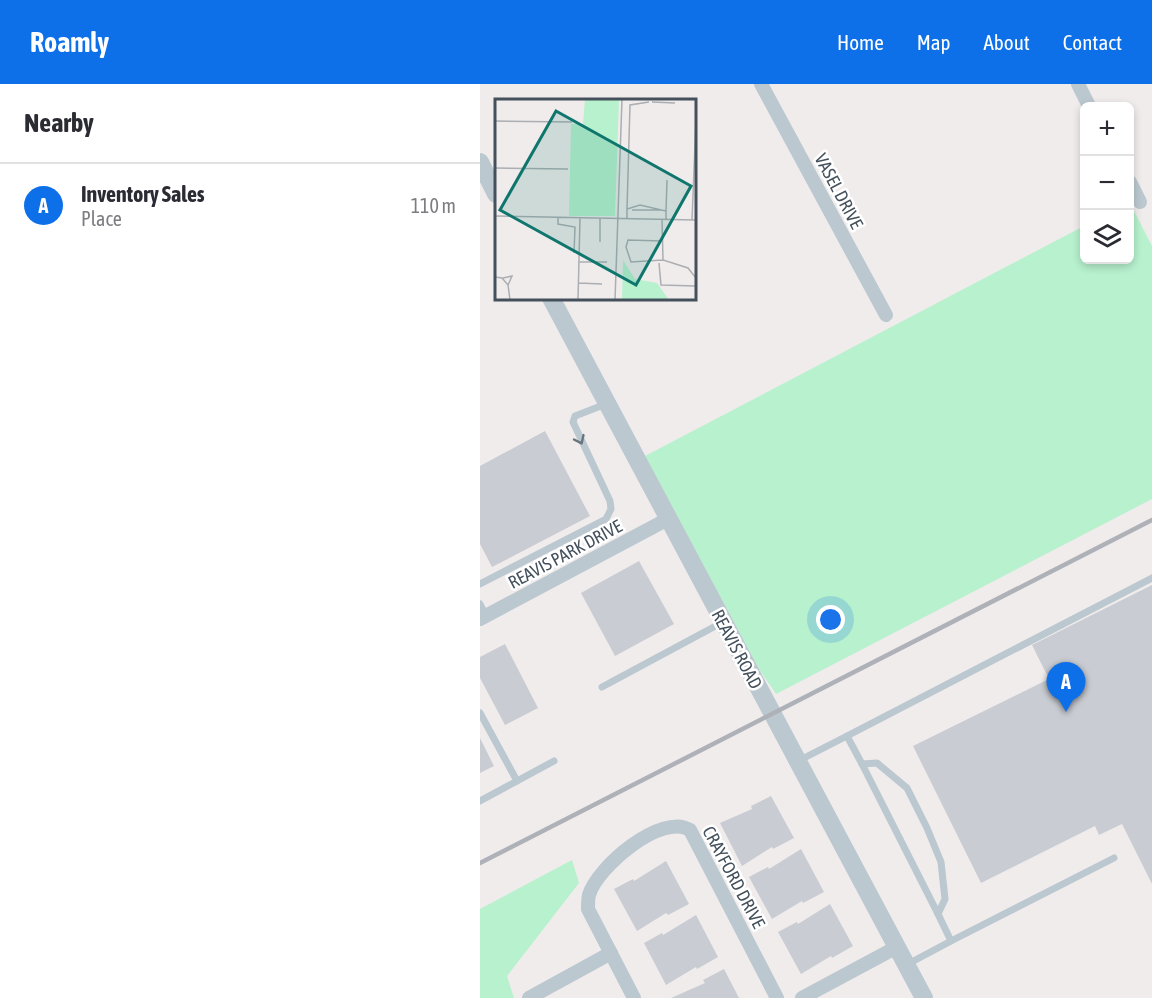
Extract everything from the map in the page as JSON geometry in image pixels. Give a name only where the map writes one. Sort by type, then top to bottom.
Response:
[{"type":"street","name":"VASEL DRIVE","points":[[761,84],[885,315]]},
{"type":"street","points":[[1078,84],[1087,102]]},
{"type":"street","points":[[480,162],[495,192]]},
{"type":"street","points":[[1134,190],[1140,202]]},
{"type":"street","name":"REAVIS ROAD","points":[[552,300],[924,998]]},
{"type":"street","name":"REAVIS PARK DRIVE","points":[[482,613],[668,519]]},
{"type":"street","name":"CRAYFORD DRIVE","points":[[634,998],[588,909],[589,896],[612,862],[629,848],[669,826],[683,825],[690,830],[777,998]]},
{"type":"street","points":[[802,998],[897,947]]},
{"type":"street","points":[[529,998],[611,953]]},
{"type":"lane","points":[[480,584],[606,519],[611,509],[610,501],[573,422],[575,416],[606,404]]},
{"type":"lane","points":[[797,762],[1152,578]]},
{"type":"lane","points":[[602,687],[723,622]]},
{"type":"lane","points":[[480,713],[517,781]]},
{"type":"lane","points":[[847,736],[951,941]]},
{"type":"lane","points":[[480,801],[554,761]]},
{"type":"lane","points":[[862,764],[877,763],[907,788],[941,862],[945,899],[938,914]]},
{"type":"lane","points":[[906,965],[1114,858]]},
{"type":"green space","points":[[1134,211],[1152,246],[1152,499],[776,694],[759,669],[645,456],[1080,228],[1080,264],[1134,264]]},
{"type":"green space","points":[[572,860],[579,883],[507,976],[514,998],[480,998],[480,909]]},
{"type":"building","points":[[545,431],[590,516],[492,567],[480,544],[480,466]]},
{"type":"building","points":[[639,561],[674,624],[615,656],[581,593]]},
{"type":"building","points":[[1152,585],[1152,884],[1122,824],[1099,835],[1095,826],[981,883],[913,746],[1049,679],[1032,645]]},
{"type":"building","points":[[505,644],[538,708],[505,725],[480,678],[480,657]]},
{"type":"building","points":[[480,738],[494,766],[480,773]]},
{"type":"building","points":[[771,796],[794,838],[773,849],[772,847],[742,866],[720,823],[752,809],[751,806]]},
{"type":"building","points":[[801,849],[824,892],[803,903],[802,901],[772,919],[749,877],[768,867],[769,869]]},
{"type":"building","points":[[666,861],[689,904],[668,915],[666,913],[637,931],[614,889],[633,879],[634,881]]},
{"type":"building","points":[[830,904],[853,946],[801,974],[778,932],[797,922],[798,924]]},
{"type":"building","points":[[696,915],[718,957],[666,985],[644,943],[662,933],[663,935]]},
{"type":"building","points":[[724,969],[739,998],[671,998],[705,983],[703,980]]},
{"type":"railway","points":[[480,863],[1152,520]]},
{"type":"place","name":"Inventory Sales","points":[[1066,712]]}]
